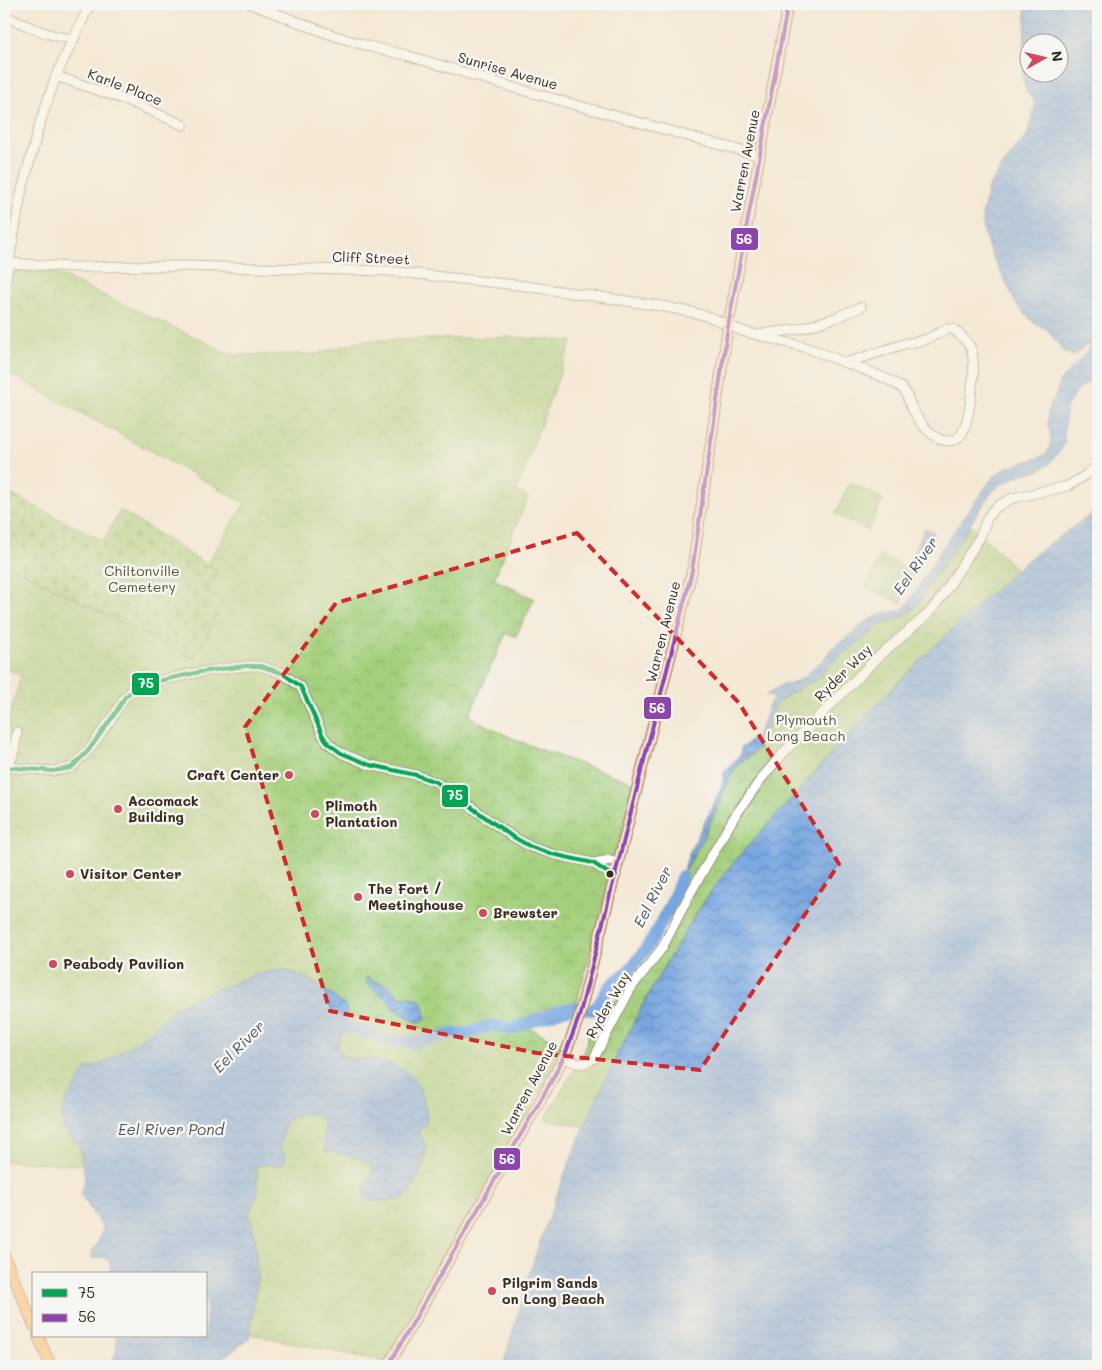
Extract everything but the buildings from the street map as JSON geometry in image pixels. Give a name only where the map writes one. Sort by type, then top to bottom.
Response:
[{"type":"main road","name":"Warren Avenue","points":[[388,1366],[563,1057],[584,998],[620,862],[692,571],[728,326],[788,4]]},
{"type":"main road","points":[[4,1255],[32,1321]]},
{"type":"main road","points":[[4,1265],[23,1300]]},
{"type":"main road","points":[[39,1338],[51,1366]]},
{"type":"street","points":[[4,290],[18,207],[43,111],[56,76],[90,4]]},
{"type":"street","name":"Sunrise Avenue","points":[[251,4],[332,35],[371,47],[760,156]]},
{"type":"street","points":[[4,16],[42,32],[62,38],[74,39]]},
{"type":"street","name":"Karle Place","points":[[56,76],[126,100],[183,126]]},
{"type":"street","name":"Cliff Street","points":[[9,263],[71,267],[180,266],[405,272],[525,286],[661,306],[710,317],[728,326],[808,348],[846,363],[877,375],[903,389],[915,415],[935,436],[950,441],[962,434],[970,409],[973,356],[968,343],[953,329],[945,329],[925,340],[904,344],[846,363]]},
{"type":"street","points":[[756,334],[799,329],[860,308]]},
{"type":"street","name":"Ryder Way","points":[[563,1057],[580,1065],[588,1063],[594,1058],[631,988],[662,948],[692,890],[733,819],[761,779],[784,751],[879,656],[927,615],[941,598],[980,537],[992,511],[1013,498],[1068,486],[1081,479],[1098,465]]},
{"type":"street","points":[[17,732],[13,755],[6,767],[61,771],[71,768],[84,757],[125,697],[134,688],[145,683],[174,677],[245,666],[260,666],[282,673],[301,687],[323,736],[329,744],[341,753],[370,765],[416,775],[436,782],[510,835],[531,847],[552,854],[593,863],[608,873],[616,875]]},
{"type":"street","points":[[593,863],[611,860],[620,862]]},
{"type":"highlighted area","points":[[577,533],[739,703],[839,864],[700,1070],[537,1053],[330,1011],[245,727],[336,603]]},
{"type":"green space","name":"Plimoth Plantation","points":[[16,271],[53,272],[233,355],[316,354],[360,341],[378,340],[512,337],[572,341],[516,491],[528,497],[494,579],[534,599],[516,636],[506,633],[469,716],[488,727],[529,745],[635,783],[577,1002],[541,1010],[523,1020],[531,1029],[563,1045],[546,1081],[386,1362],[250,1334],[257,1281],[255,1238],[249,1213],[258,1192],[256,1167],[266,1164],[279,1166],[285,1155],[280,1146],[285,1122],[300,1115],[315,1113],[324,1120],[325,1150],[362,1159],[373,1169],[364,1189],[422,1170],[426,1145],[418,1131],[421,1090],[406,1073],[395,1066],[373,1060],[342,1056],[337,1046],[347,1020],[318,984],[304,976],[284,970],[255,974],[229,986],[211,991],[173,1009],[147,1035],[100,1065],[87,1068],[63,1130],[80,1146],[81,1165],[4,1161],[4,735],[21,676],[4,667],[4,563],[194,659],[223,602],[206,592],[217,571],[207,563],[245,503],[8,373],[4,380],[4,317]]},
{"type":"green space","points":[[850,482],[883,499],[868,530],[835,514]]},
{"type":"green space","name":"Chiltonville Cemetery","points":[[4,491],[104,541],[120,510],[217,571],[224,602],[195,659],[4,563]]},
{"type":"green space","name":"Plymouth Long Beach","points":[[971,525],[1017,570],[897,683],[730,868],[703,903],[662,970],[633,1024],[585,1127],[545,1119],[584,1053],[589,1032],[592,1031],[593,1027],[601,1025],[609,1015],[614,1002],[626,982],[645,964],[665,935],[671,923],[677,894],[684,875],[717,809],[732,773],[738,764],[754,753],[764,738],[777,702],[818,679],[838,657],[873,632],[882,623],[904,617],[919,603],[927,588]]},
{"type":"green space","points":[[880,556],[915,572],[901,603],[866,587]]},
{"type":"water","points":[[1026,4],[1098,4],[1098,374],[1077,391],[1066,408],[1065,442],[1062,448],[1049,464],[1038,471],[1022,474],[1000,485],[989,496],[927,588],[919,603],[900,618],[882,623],[873,632],[838,657],[818,679],[777,702],[758,748],[738,764],[732,773],[717,809],[675,892],[691,849],[723,783],[724,773],[741,754],[741,748],[749,743],[759,731],[773,698],[771,695],[765,696],[784,683],[789,685],[804,677],[817,664],[823,661],[831,649],[855,632],[863,623],[883,613],[900,611],[910,601],[943,547],[990,481],[1005,468],[1041,457],[1047,453],[1051,437],[1048,424],[1050,404],[1055,398],[1060,381],[1087,352],[1089,343],[1074,356],[1064,352],[1047,329],[1035,324],[1017,305],[989,249],[982,217],[988,188],[1009,157],[1027,136],[1035,105],[1033,99],[1027,93],[1024,82],[1070,82],[1070,32],[1025,32]]},
{"type":"water","points":[[1098,509],[1098,1366],[503,1366],[536,1253],[569,1163],[588,1118],[652,988],[712,890],[746,848],[885,696],[932,648],[1025,562]]},
{"type":"water","points":[[925,528],[934,532],[923,556],[914,551]]},
{"type":"water","points":[[913,553],[922,557],[918,567],[908,562]]},
{"type":"water","name":"Eel River Pond","points":[[284,970],[302,977],[331,994],[346,1007],[347,1020],[337,1046],[342,1056],[368,1059],[397,1066],[413,1079],[419,1087],[426,1109],[427,1122],[418,1131],[426,1145],[422,1170],[408,1194],[396,1201],[370,1201],[364,1197],[364,1189],[373,1168],[362,1159],[325,1150],[323,1120],[315,1113],[300,1115],[285,1122],[280,1146],[285,1155],[285,1162],[279,1166],[266,1164],[256,1167],[258,1192],[249,1213],[255,1238],[257,1281],[249,1339],[221,1359],[217,1366],[111,1366],[117,1349],[116,1338],[208,1338],[208,1272],[111,1272],[110,1261],[103,1257],[92,1259],[92,1251],[98,1243],[103,1229],[81,1194],[85,1179],[80,1146],[63,1130],[61,1109],[87,1068],[100,1065],[147,1035],[173,1009],[211,991],[229,986],[255,974]]},
{"type":"water","points":[[368,977],[387,985],[400,997],[418,998],[423,1004],[426,1018],[423,1021],[416,1022],[394,1009],[387,999],[368,984],[365,979]]},
{"type":"waterway","name":"Eel River","points":[[329,1027],[358,1028],[365,1033],[374,1033],[384,1039],[413,1043],[453,1034],[469,1033],[491,1025],[511,1029],[573,1008],[593,1010],[609,988],[629,970],[646,949],[666,914],[682,876]]},
{"type":"transit line","name":"56","points":[[388,1366],[552,1080],[566,1052],[579,1017],[692,571],[728,326],[788,4]]},
{"type":"transit line","name":"75","points":[[4,767],[53,771],[71,768],[88,751],[125,697],[139,685],[200,672],[260,666],[282,673],[301,687],[323,736],[329,744],[341,753],[370,765],[416,775],[436,782],[510,835],[531,847],[552,854],[593,863],[608,873],[616,875]]},
{"type":"place","name":"Craft Center","points":[[289,775]]},
{"type":"place","name":"Accomack Building","points":[[118,809]]},
{"type":"place","name":"Plimoth Plantation","points":[[315,814]]},
{"type":"place","name":"Visitor Center","points":[[70,874]]},
{"type":"place","name":"The Fort / Meetinghouse","points":[[358,897]]},
{"type":"place","name":"Brewster","points":[[483,913]]},
{"type":"place","name":"Peabody Pavilion","points":[[53,964]]},
{"type":"place","name":"Pilgrim Sands on Long Beach","points":[[492,1291]]}]
